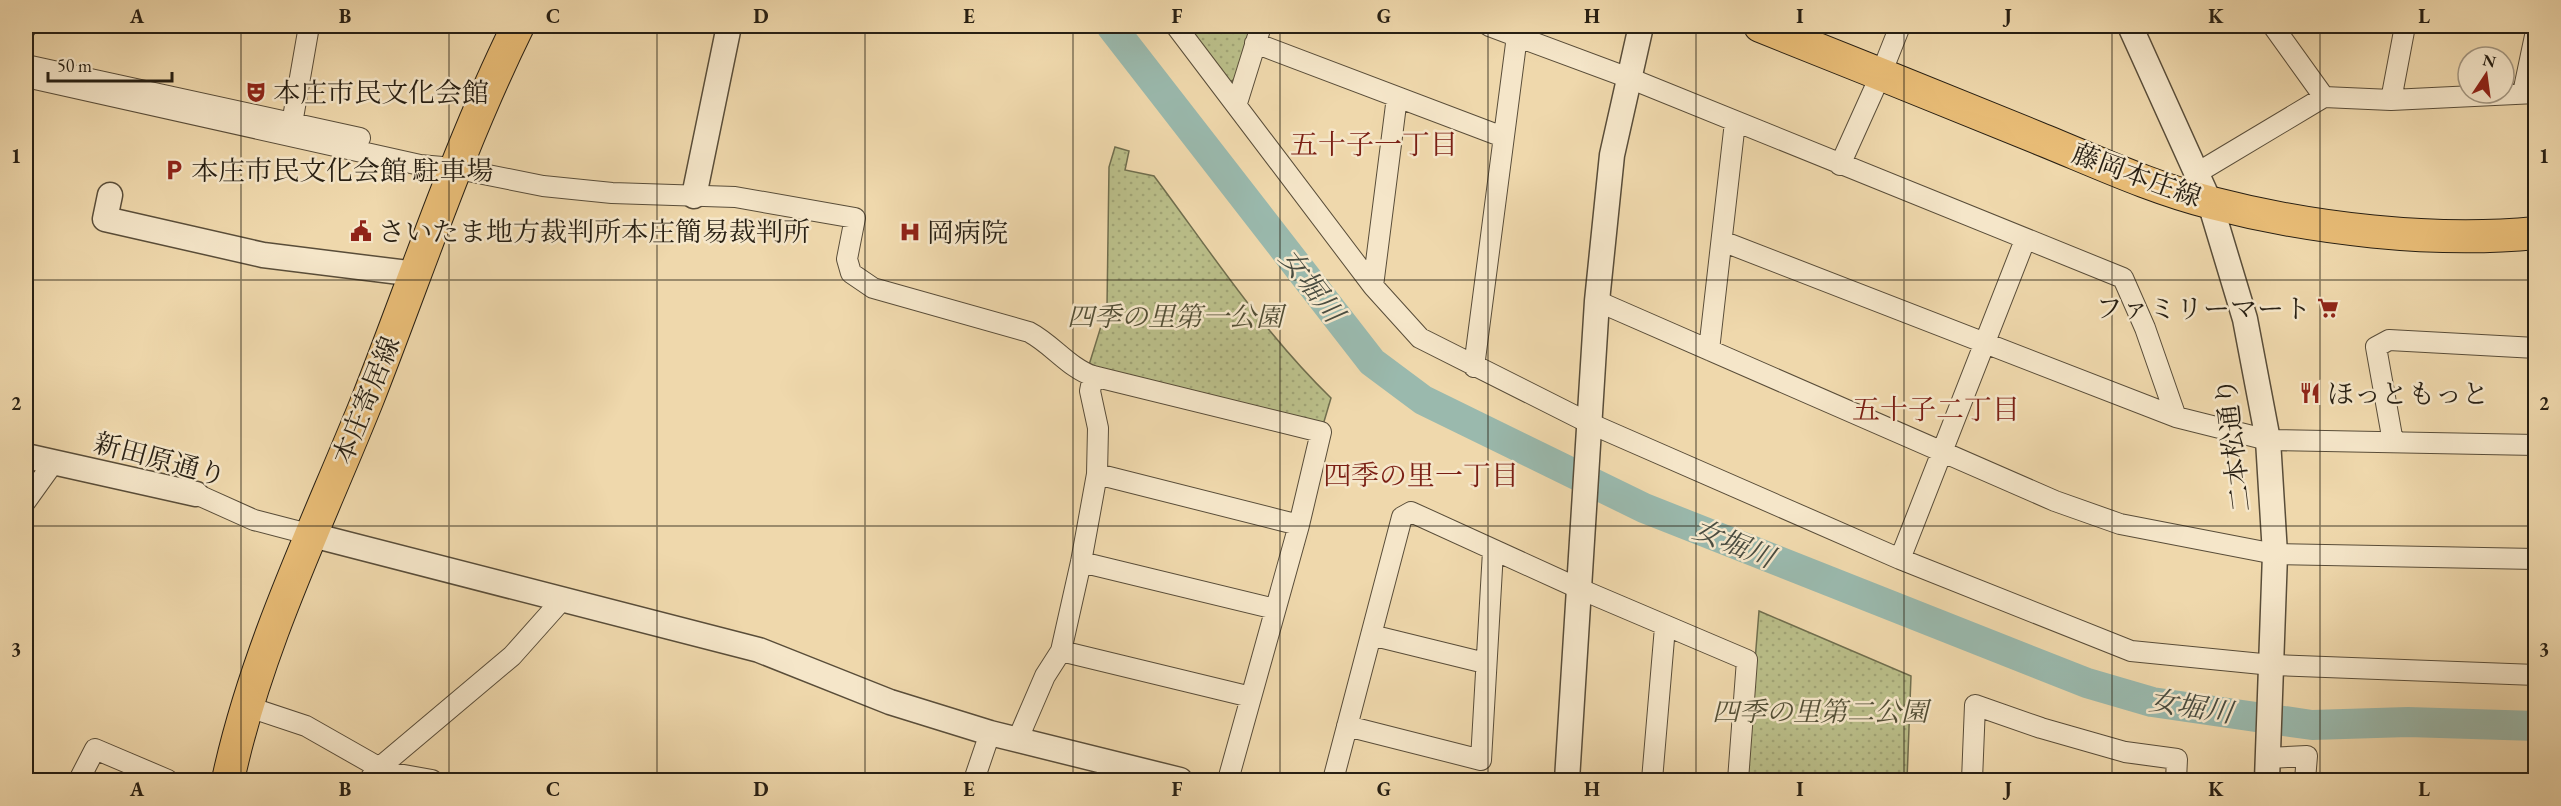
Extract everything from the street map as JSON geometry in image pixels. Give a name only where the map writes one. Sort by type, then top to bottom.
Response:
[{"type":"main road","name":"本庄寄居線","points":[[228,780],[256,678],[416,274],[453,168],[484,94],[518,26]]},
{"type":"main road","name":"藤岡本庄線","points":[[1760,26],[2136,177],[2210,203],[2281,218],[2384,232],[2463,237],[2528,234]]},
{"type":"street","points":[[291,129],[309,26]]},
{"type":"street","points":[[694,196],[729,26]]},
{"type":"street","points":[[1176,26],[1237,103],[1373,286],[1420,338],[1590,427],[1900,559],[2131,651],[2272,664],[2535,675]]},
{"type":"street","points":[[1489,26],[1629,78],[2122,278],[2145,328],[2176,417]]},
{"type":"street","points":[[1567,780],[1580,589],[1582,511],[1590,427],[1597,301],[1612,155],[1641,26]]},
{"type":"street","points":[[1840,165],[1900,26]]},
{"type":"street","name":"二本松通り","points":[[2130,26],[2210,203],[2245,319],[2268,440],[2275,554],[2268,763]]},
{"type":"street","points":[[2273,26],[2324,97]]},
{"type":"street","points":[[2391,100],[2405,26]]},
{"type":"street","points":[[2197,173],[2324,97],[2391,100],[2529,93],[2535,32]]},
{"type":"street","points":[[1237,103],[1258,34],[1397,97],[1503,137]]},
{"type":"street","points":[[1474,367],[1517,36]]},
{"type":"street","points":[[26,64],[291,129]]},
{"type":"street","points":[[26,77],[291,129],[423,152],[453,168],[543,186],[612,194],[735,197],[855,218],[847,259],[851,273],[891,295],[1029,332],[1046,341],[1089,375],[1320,432],[1299,525],[1228,780]]},
{"type":"street","points":[[1373,286],[1397,97]]},
{"type":"street","points":[[1709,350],[1735,122]]},
{"type":"street","points":[[110,195],[105,219],[263,255],[416,274]]},
{"type":"street","points":[[1900,559],[2025,240]]},
{"type":"street","points":[[1722,241],[2176,417],[2268,440],[2535,445]]},
{"type":"street","points":[[1597,301],[2055,501],[2120,524],[2275,554],[2535,559]]},
{"type":"street","points":[[2393,442],[2376,347],[2389,340],[2535,348]]},
{"type":"street","points":[[1017,741],[1045,676],[1061,651],[1081,562],[1097,474],[1098,428],[1089,375]]},
{"type":"street","name":"新田原通り","points":[[26,456],[196,494],[254,520],[312,535]]},
{"type":"street","points":[[26,501],[54,462]]},
{"type":"street","points":[[1097,474],[1299,525]]},
{"type":"street","points":[[1333,780],[1402,517],[1411,512],[1665,627],[1747,660],[1738,780]]},
{"type":"street","points":[[312,535],[561,601],[759,650],[890,702],[990,733],[1180,780]]},
{"type":"street","points":[[1347,726],[1481,760],[1493,551]]},
{"type":"street","points":[[1081,562],[1275,609]]},
{"type":"street","points":[[374,774],[512,656],[561,601]]},
{"type":"street","points":[[1652,780],[1665,627]]},
{"type":"street","points":[[1371,635],[1485,663]]},
{"type":"street","points":[[1061,651],[1251,697]]},
{"type":"street","points":[[1972,780],[1975,705],[2041,728],[2125,752],[2177,759],[2176,780]]},
{"type":"street","points":[[249,707],[306,726],[374,774],[387,772],[432,780]]},
{"type":"street","points":[[974,780],[990,733]]},
{"type":"street","points":[[79,780],[95,749],[168,780]]},
{"type":"street","points":[[2268,763],[2307,756],[2305,780]]},
{"type":"green space","points":[[1187,26],[1252,26],[1240,76],[1230,82]]},
{"type":"green space","name":"四季の里第一公園","points":[[1115,147],[1129,151],[1125,170],[1154,176],[1260,319],[1306,373],[1331,398],[1323,425],[1089,365],[1107,307],[1109,167]]},
{"type":"green space","name":"四季の里第二公園","points":[[1759,611],[1911,676],[1907,780],[1751,780],[1746,773]]},
{"type":"waterway","name":"女堀川","points":[[1111,26],[1372,362],[1423,400],[1644,508],[2087,683],[2152,702],[2312,725],[2408,722],[2536,726]]},
{"type":"place","name":"本庄市民文化会館","points":[[256,92]]},
{"type":"place","name":"本庄市民文化会館 駐車場","points":[[174,170]]},
{"type":"place","name":"さいたま地方裁判所本庄簡易裁判所","points":[[361,231]]},
{"type":"place","name":"岡病院","points":[[910,232]]},
{"type":"place","name":"ファミリーマート","points":[[2328,308]]},
{"type":"place","name":"ほっともっと","points":[[2310,393]]},
{"type":"district","name":"五十子一丁目","points":[[1374,144]]},
{"type":"district","name":"五十子二丁目","points":[[1936,409]]},
{"type":"district","name":"四季の里一丁目","points":[[1421,475]]}]
